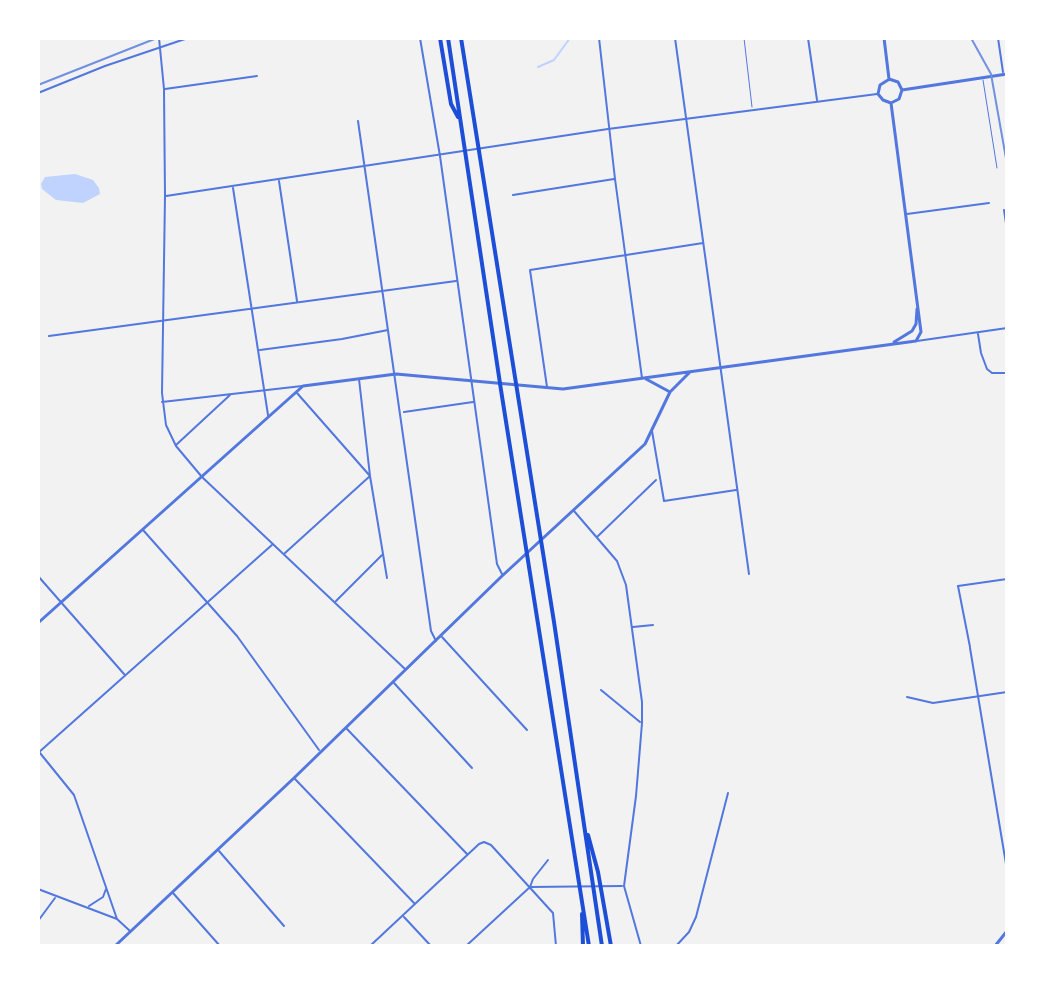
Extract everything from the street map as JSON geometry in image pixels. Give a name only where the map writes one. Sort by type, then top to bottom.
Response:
[{"type":"highway","points":[[440,38],[451,104],[461,122]]},
{"type":"highway","points":[[448,38],[589,946]]},
{"type":"highway","points":[[461,38],[602,946]]},
{"type":"highway","points":[[583,822],[598,872],[611,946]]},
{"type":"highway","points":[[581,892],[583,946]]},
{"type":"street","points":[[159,38],[164,89],[162,402],[166,425],[176,446],[202,477],[406,670]]},
{"type":"street","points":[[38,93],[188,38]]},
{"type":"street","points":[[420,38],[440,156],[497,564],[502,576]]},
{"type":"street","points":[[599,38],[608,129],[642,378]]},
{"type":"street","points":[[675,38],[749,574]]},
{"type":"street","points":[[808,38],[817,102]]},
{"type":"street","points":[[884,38],[889,79]]},
{"type":"street","points":[[902,90],[1004,75],[998,38]]},
{"type":"street","points":[[164,89],[257,76]]},
{"type":"street","points":[[878,94],[880,85],[889,79]]},
{"type":"street","points":[[878,94],[891,103],[899,99],[902,90],[898,82],[889,79]]},
{"type":"street","points":[[165,196],[608,129],[878,94]]},
{"type":"street","points":[[891,103],[921,332],[916,341]]},
{"type":"street","points":[[358,121],[431,631],[436,641]]},
{"type":"street","points":[[513,195],[615,179]]},
{"type":"street","points":[[279,180],[297,303]]},
{"type":"street","points":[[233,187],[269,417]]},
{"type":"street","points":[[907,214],[989,203]]},
{"type":"street","points":[[1004,210],[1007,230]]},
{"type":"street","points":[[547,388],[530,270],[703,243]]},
{"type":"street","points":[[49,336],[457,281]]},
{"type":"street","points":[[888,345],[904,337],[914,327],[917,301]]},
{"type":"street","points":[[162,402],[396,374],[533,388],[577,388],[1007,328]]},
{"type":"street","points":[[258,350],[389,330]]},
{"type":"street","points":[[978,333],[987,369],[992,373],[1007,373]]},
{"type":"street","points":[[124,946],[117,944],[502,576],[645,444],[670,392],[693,370]]},
{"type":"street","points":[[358,377],[387,578]]},
{"type":"street","points":[[642,378],[670,392]]},
{"type":"street","points":[[38,623],[303,386]]},
{"type":"street","points":[[296,392],[370,476]]},
{"type":"street","points":[[176,446],[232,393]]},
{"type":"street","points":[[401,413],[474,402]]},
{"type":"street","points":[[652,431],[664,501],[737,490]]},
{"type":"street","points":[[285,553],[370,476]]},
{"type":"street","points":[[596,537],[658,479]]},
{"type":"street","points":[[573,511],[617,561],[626,585],[642,702],[642,723],[624,886],[641,946]]},
{"type":"street","points":[[143,529],[237,636],[321,752]]},
{"type":"street","points":[[117,919],[72,792],[39,752],[274,543]]},
{"type":"street","points":[[335,602],[383,554]]},
{"type":"street","points":[[38,576],[125,676]]},
{"type":"street","points":[[1007,579],[958,586],[1007,870]]},
{"type":"street","points":[[631,627],[653,625]]},
{"type":"street","points":[[441,637],[527,730]]},
{"type":"street","points":[[394,682],[472,768]]},
{"type":"street","points":[[601,690],[642,723]]},
{"type":"street","points":[[907,697],[933,703],[1007,692]]},
{"type":"street","points":[[346,728],[468,855]]},
{"type":"street","points":[[38,743],[43,748]]},
{"type":"street","points":[[294,778],[415,904]]},
{"type":"street","points":[[676,946],[689,932],[696,917],[728,793]]},
{"type":"street","points":[[370,946],[482,842],[491,845],[554,915],[556,946]]},
{"type":"street","points":[[218,850],[284,926]]},
{"type":"street","points":[[466,946],[530,887],[548,860]]},
{"type":"street","points":[[530,887],[624,886]]},
{"type":"street","points":[[86,907],[103,897],[106,888]]},
{"type":"street","points":[[38,889],[117,919],[130,931]]},
{"type":"street","points":[[172,892],[220,946]]},
{"type":"street","points":[[38,921],[55,897]]},
{"type":"street","points":[[403,916],[431,946]]},
{"type":"street","points":[[995,946],[1007,931]]},
{"type":"lane","points":[[744,38],[753,111]]},
{"type":"lane","points":[[984,78],[997,168]]},
{"type":"water","points":[[75,174],[93,180],[100,194],[83,203],[56,200],[42,189],[45,177]]},
{"type":"waterway","points":[[538,67],[554,60],[570,38]]},
{"type":"railway","points":[[38,85],[157,38]]},
{"type":"railway","points":[[971,38],[991,74],[1007,164]]}]
